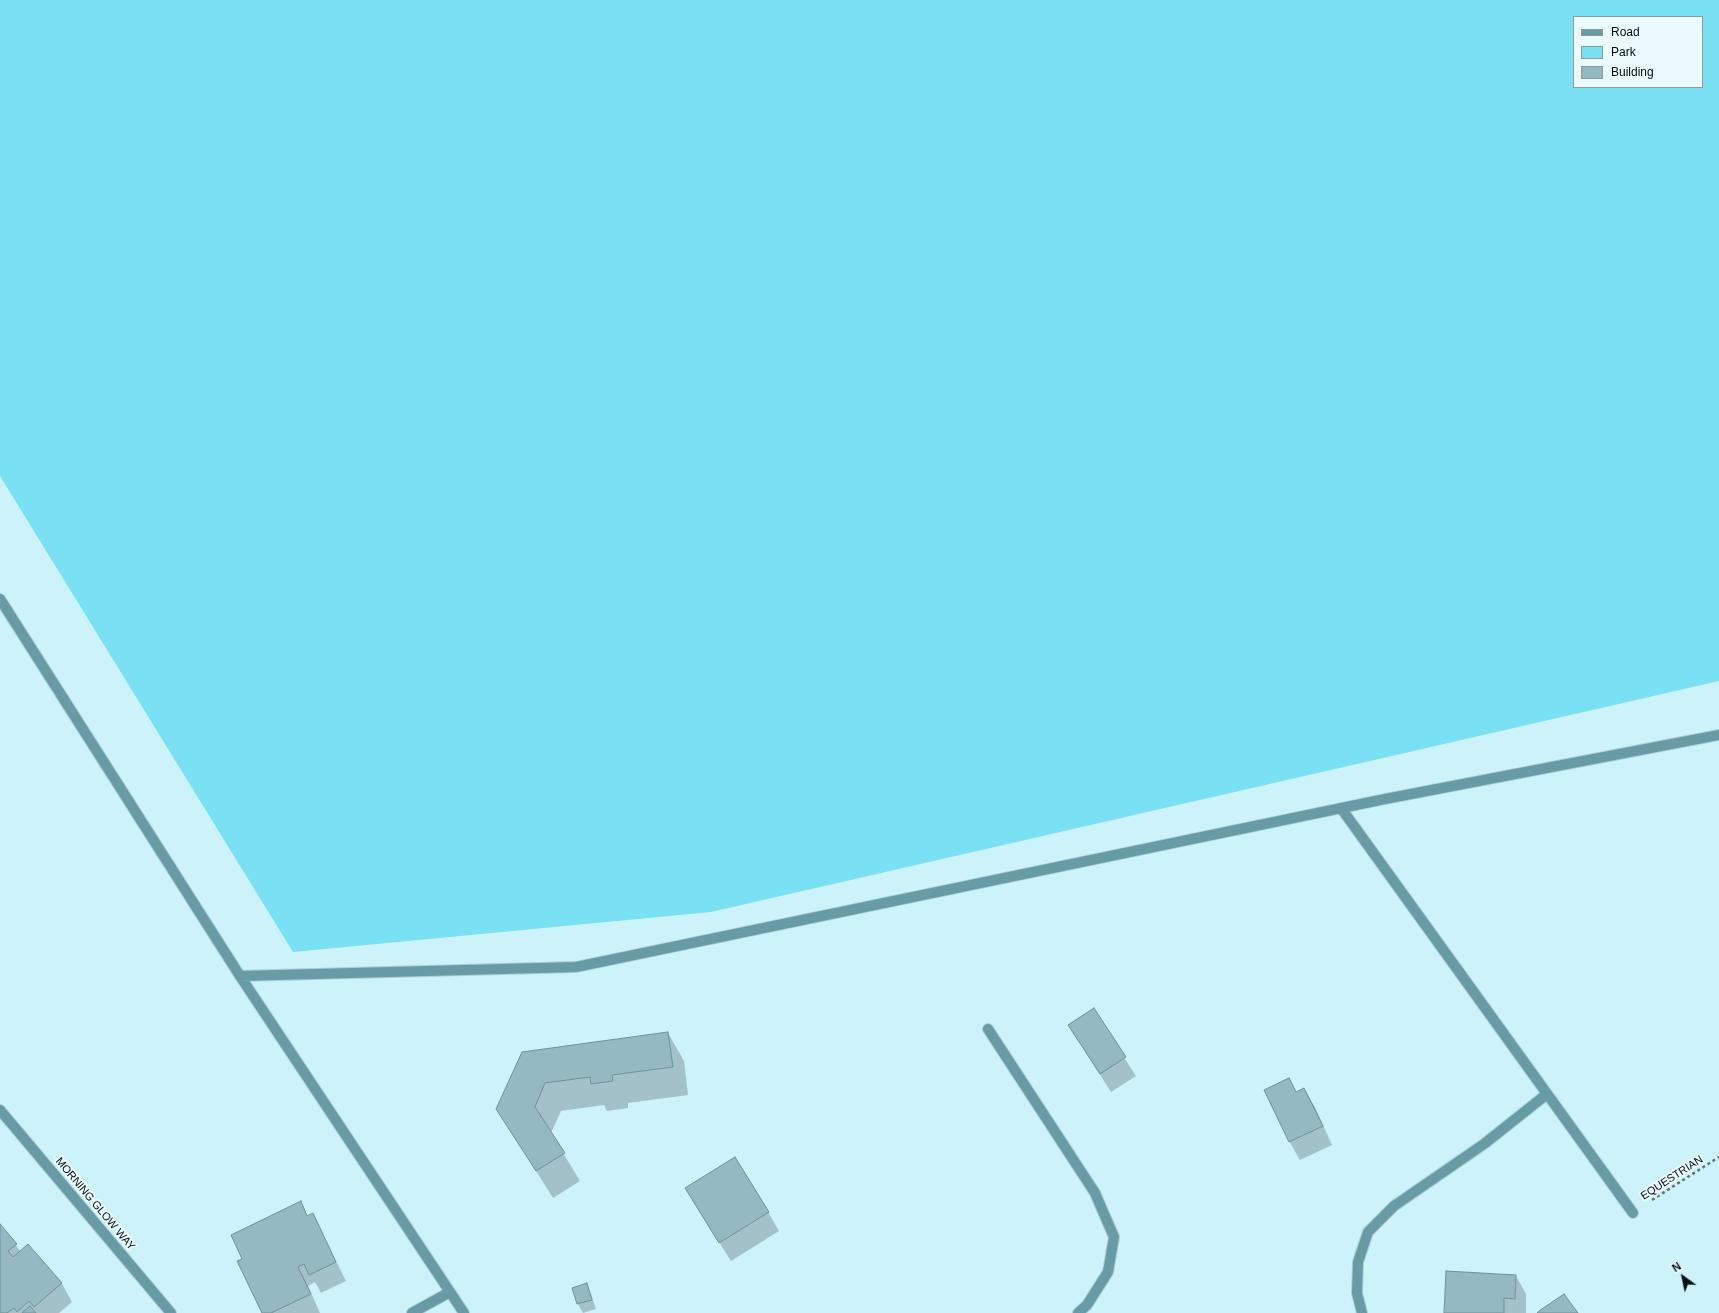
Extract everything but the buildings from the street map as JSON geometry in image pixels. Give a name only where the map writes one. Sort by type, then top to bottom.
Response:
[{"type":"street","points":[[0,599],[240,976],[464,1313]]},
{"type":"street","points":[[240,976],[576,967],[1341,808],[1719,735]]},
{"type":"street","points":[[1341,808],[1633,1213]]},
{"type":"street","points":[[988,1030],[1096,1193],[1114,1237],[1108,1272],[1087,1305],[1078,1313]]},
{"type":"street","points":[[1362,1313],[1357,1293],[1358,1262],[1368,1232],[1394,1206],[1484,1144],[1547,1094]]},
{"type":"street","name":"MORNING GLOW WAY","points":[[0,1110],[171,1313]]},
{"type":"street","points":[[412,1313],[450,1292]]},
{"type":"path","name":"EQUESTRIAN","points":[[1633,1213],[1719,1157]]},
{"type":"green space","points":[[0,0],[1719,0],[1719,681],[711,912],[293,952],[0,476]]}]
